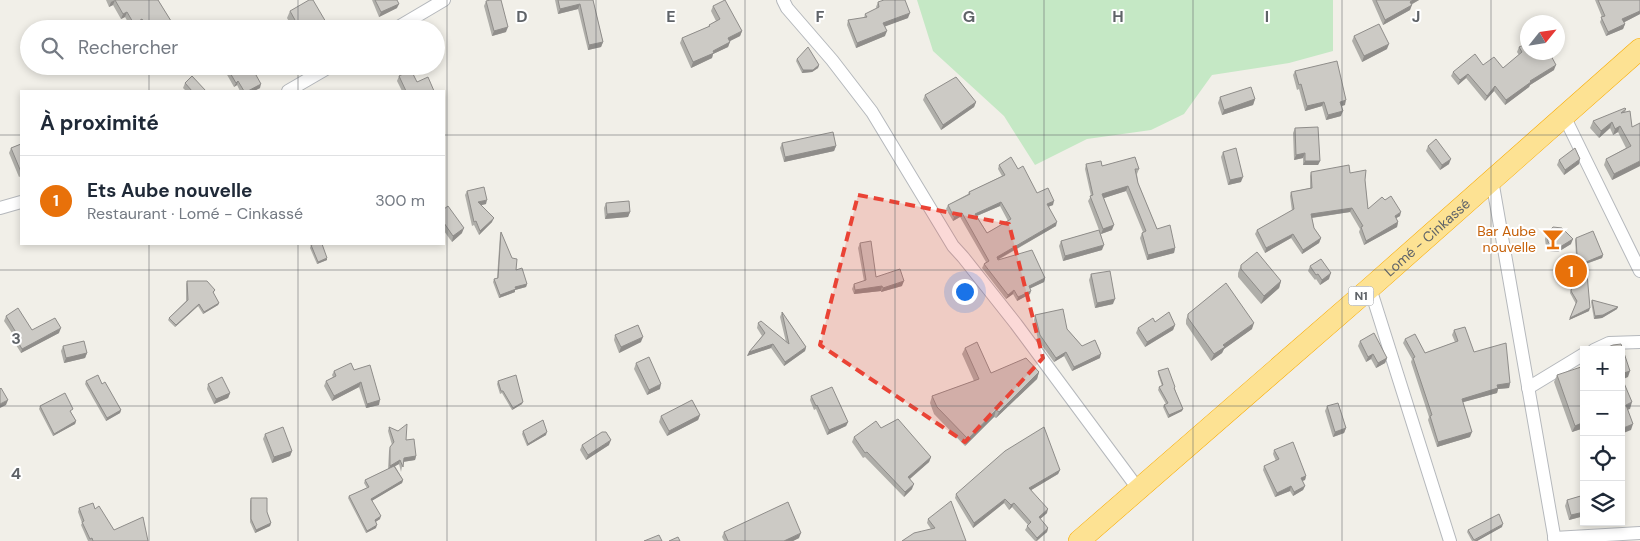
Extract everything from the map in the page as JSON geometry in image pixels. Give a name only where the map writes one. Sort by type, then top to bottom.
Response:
[{"type":"highway","name":"Lomé - Cinkassé","points":[[1079,541],[1370,288],[1640,49]]},
{"type":"street","points":[[410,20],[444,0]]},
{"type":"street","points":[[783,0],[787,8],[832,60],[872,112],[953,246],[1016,324],[1139,490]]},
{"type":"street","points":[[290,90],[316,75]]},
{"type":"street","points":[[1564,116],[1640,270]]},
{"type":"street","points":[[1492,180],[1555,539],[1640,533]]},
{"type":"street","points":[[0,208],[20,202]]},
{"type":"street","points":[[1370,288],[1450,541]]},
{"type":"street","points":[[1603,346],[1609,343],[1640,342]]},
{"type":"street","points":[[1528,388],[1580,356]]},
{"type":"highlighted area","points":[[858,195],[1009,224],[1043,358],[965,442],[820,345]]},
{"type":"green space","points":[[917,0],[1333,0],[1333,51],[1289,63],[1212,75],[1184,114],[1151,130],[1087,139],[1035,165],[1004,116],[933,51]]},
{"type":"building","points":[[115,0],[158,0],[170,20],[132,20],[127,12],[123,14]]},
{"type":"building","points":[[309,0],[313,0],[325,20],[295,20],[290,11]]},
{"type":"building","points":[[375,0],[397,0],[399,4],[381,12]]},
{"type":"building","points":[[501,0],[508,27],[494,31],[486,1]]},
{"type":"building","points":[[558,0],[593,0],[603,42],[589,45],[580,4],[560,9]]},
{"type":"building","points":[[725,0],[742,31],[728,38],[730,42],[713,51],[714,53],[693,62],[682,38],[710,26],[720,19],[713,6]]},
{"type":"building","points":[[884,0],[905,0],[910,13],[883,23],[887,31],[857,43],[848,20],[867,17],[865,14],[879,7],[878,2]]},
{"type":"building","points":[[1376,0],[1413,0],[1410,2],[1412,5],[1385,20]]},
{"type":"building","points":[[1598,0],[1640,0],[1640,11],[1622,19],[1625,24],[1608,32],[1601,17],[1605,16]]},
{"type":"building","points":[[1379,24],[1389,44],[1364,56],[1354,36]]},
{"type":"building","points":[[808,47],[819,65],[813,70],[803,70],[797,59]]},
{"type":"building","points":[[1475,54],[1483,65],[1494,57],[1503,68],[1520,54],[1520,60],[1553,60],[1556,65],[1530,81],[1506,100],[1495,86],[1487,96],[1468,74],[1460,80],[1453,72]]},
{"type":"building","points":[[1337,61],[1346,100],[1340,102],[1343,111],[1328,115],[1324,102],[1307,106],[1295,71]]},
{"type":"building","points":[[231,75],[256,75],[261,84],[250,90],[243,90],[238,81],[236,83]]},
{"type":"building","points":[[414,75],[417,82],[428,77],[434,90],[406,90],[399,76]]},
{"type":"building","points":[[192,76],[205,90],[191,90],[185,83]]},
{"type":"building","points":[[956,77],[976,102],[943,125],[925,95]]},
{"type":"building","points":[[1251,87],[1255,99],[1224,110],[1220,97]]},
{"type":"building","points":[[1625,108],[1621,113],[1630,111],[1632,127],[1640,123],[1640,161],[1614,174],[1606,159],[1631,146],[1620,126],[1615,129],[1612,122],[1601,131],[1593,121]]},
{"type":"building","points":[[1318,127],[1320,161],[1305,161],[1305,153],[1296,155],[1295,128]]},
{"type":"building","points":[[833,132],[836,146],[785,157],[782,143]]},
{"type":"building","points":[[1436,139],[1451,159],[1442,165],[1428,146]]},
{"type":"building","points":[[20,144],[20,170],[11,148]]},
{"type":"building","points":[[1236,148],[1243,177],[1230,180],[1223,152]]},
{"type":"building","points":[[1575,148],[1580,159],[1565,170],[1559,160]]},
{"type":"building","points":[[1011,157],[1018,169],[1023,166],[1037,193],[1048,188],[1054,201],[1047,204],[1057,222],[997,257],[998,260],[1032,250],[1045,278],[1029,286],[1031,291],[1018,297],[1014,290],[1008,295],[984,264],[989,261],[962,213],[954,217],[948,205],[970,194],[969,192],[1005,175],[999,165]],"holes":[[[1001,202],[1011,219],[987,233],[975,214]]]},
{"type":"building","points":[[1135,157],[1139,169],[1135,169],[1138,183],[1157,229],[1170,225],[1175,248],[1148,255],[1142,233],[1146,231],[1128,186],[1102,194],[1114,225],[1103,229],[1090,196],[1093,195],[1086,164],[1101,161],[1102,166]]},
{"type":"building","points":[[1349,165],[1350,173],[1366,170],[1365,180],[1368,209],[1382,197],[1385,200],[1391,196],[1401,212],[1395,216],[1398,222],[1366,241],[1361,227],[1363,226],[1352,208],[1311,214],[1314,228],[1321,238],[1303,250],[1293,234],[1266,248],[1257,230],[1294,209],[1291,192],[1312,188],[1311,172]]},
{"type":"building","points":[[484,187],[487,200],[478,202],[494,218],[480,231],[476,221],[474,222],[467,191]]},
{"type":"building","points":[[629,201],[630,212],[607,214],[606,203]]},
{"type":"building","points":[[448,206],[464,228],[453,236],[445,224],[445,208]]},
{"type":"building","points":[[1553,227],[1562,228],[1573,239],[1560,247],[1551,245],[1548,242],[1547,233]]},
{"type":"building","points":[[1099,230],[1104,245],[1065,256],[1061,241]]},
{"type":"building","points":[[1593,231],[1603,255],[1586,262],[1590,308],[1570,318],[1577,301],[1571,291],[1577,265],[1564,270],[1561,265],[1577,255],[1576,238]]},
{"type":"building","points":[[501,232],[512,258],[517,259],[516,270],[522,268],[527,284],[515,287],[516,289],[500,295],[494,279],[498,278]]},
{"type":"building","points":[[871,241],[876,277],[900,269],[904,281],[883,288],[882,286],[855,290],[854,284],[866,280],[860,243]]},
{"type":"building","points":[[311,245],[322,245],[327,258],[318,262]]},
{"type":"building","points":[[1257,252],[1281,281],[1264,296],[1241,269],[1241,265]]},
{"type":"building","points":[[1321,259],[1331,273],[1322,280],[1310,266]]},
{"type":"building","points":[[1110,271],[1115,299],[1097,303],[1091,274]]},
{"type":"building","points":[[187,281],[207,281],[215,290],[213,292],[219,303],[204,312],[199,304],[176,325],[169,318],[188,300]]},
{"type":"building","points":[[1226,283],[1254,323],[1223,345],[1225,347],[1214,354],[1188,318],[1188,314]]},
{"type":"building","points":[[1592,300],[1618,307],[1603,315],[1595,316]]},
{"type":"building","points":[[18,308],[32,330],[55,318],[61,328],[22,349],[14,335],[17,334],[6,316]]},
{"type":"building","points":[[1063,309],[1067,329],[1082,346],[1095,340],[1101,354],[1074,367],[1066,352],[1056,358],[1040,335],[1035,315]]},
{"type":"building","points":[[782,312],[806,347],[785,362],[773,344],[749,352],[765,333],[758,323],[761,321],[789,344]]},
{"type":"building","points":[[1169,312],[1175,325],[1147,342],[1138,328],[1153,318],[1155,322]]},
{"type":"building","points":[[638,325],[643,337],[621,347],[615,335]]},
{"type":"building","points":[[1465,327],[1474,352],[1506,343],[1510,383],[1497,385],[1498,388],[1462,399],[1472,432],[1438,442],[1430,416],[1432,415],[1413,358],[1415,357],[1405,339],[1415,334],[1425,353],[1458,341],[1454,330]]},
{"type":"building","points":[[1374,333],[1387,358],[1378,363],[1373,354],[1368,357],[1360,341]]},
{"type":"building","points":[[84,341],[87,353],[66,358],[63,346]]},
{"type":"building","points":[[977,342],[991,373],[1026,358],[1039,372],[999,412],[996,410],[968,439],[937,407],[932,396],[979,379],[965,348]]},
{"type":"building","points":[[1625,356],[1630,371],[1625,373]]},
{"type":"building","points":[[649,357],[661,384],[649,390],[636,363]]},
{"type":"building","points":[[351,363],[354,370],[370,365],[380,400],[367,404],[361,382],[334,396],[326,381],[336,376],[334,371]]},
{"type":"building","points":[[1580,367],[1580,424],[1575,426],[1557,375]]},
{"type":"building","points":[[1168,368],[1183,409],[1169,415],[1164,405],[1168,403],[1159,387],[1163,385],[1158,371]]},
{"type":"building","points":[[98,375],[102,384],[105,382],[121,410],[107,418],[86,381]]},
{"type":"building","points":[[516,375],[523,402],[513,408],[503,391],[501,391],[498,381]]},
{"type":"building","points":[[222,377],[230,393],[216,399],[208,384]]},
{"type":"building","points":[[1625,385],[1632,402],[1626,405],[1633,424],[1625,427]]},
{"type":"building","points":[[832,387],[848,422],[829,430],[811,396]]},
{"type":"building","points":[[0,389],[8,400],[0,404]]},
{"type":"building","points":[[65,393],[73,409],[70,411],[76,421],[54,434],[40,406]]},
{"type":"building","points":[[692,400],[700,415],[669,431],[661,416]]},
{"type":"building","points":[[1338,403],[1346,428],[1335,432],[1327,406]]},
{"type":"building","points":[[898,419],[931,457],[908,477],[914,484],[905,492],[867,452],[865,453],[854,437],[876,421],[881,428]]},
{"type":"building","points":[[543,420],[547,432],[528,444],[523,431]]},
{"type":"building","points":[[407,424],[406,440],[414,439],[416,456],[404,458],[403,467],[400,460],[390,466],[390,447],[394,442],[389,427],[398,431]]},
{"type":"building","points":[[283,427],[292,451],[274,457],[265,434]]},
{"type":"building","points":[[1044,427],[1060,470],[1029,488],[1048,509],[1039,517],[1048,528],[1037,538],[1027,526],[1031,522],[1014,503],[1011,505],[1005,499],[974,523],[956,494],[1005,451]]},
{"type":"building","points":[[602,432],[606,432],[611,440],[588,455],[582,445]]},
{"type":"building","points":[[1293,442],[1306,476],[1301,478],[1305,486],[1294,492],[1291,486],[1277,493],[1264,466],[1279,459],[1274,450]]},
{"type":"building","points":[[394,466],[403,480],[371,499],[381,516],[375,520],[377,525],[367,531],[349,496],[369,487],[365,480]]},
{"type":"building","points":[[1580,496],[1580,513],[1571,515],[1567,500]]},
{"type":"building","points":[[251,498],[267,498],[267,512],[271,523],[256,530],[251,519]]},
{"type":"building","points":[[951,501],[966,541],[902,541],[914,533],[935,528],[928,519]]},
{"type":"building","points":[[788,502],[801,533],[784,541],[728,541],[724,532]]},
{"type":"building","points":[[93,503],[95,509],[99,506],[114,530],[143,517],[148,541],[93,541],[92,538],[90,539],[82,522],[84,521],[79,508]]},
{"type":"building","points":[[1499,514],[1503,524],[1474,540],[1468,530]]},
{"type":"building","points":[[659,535],[662,541],[644,541]]},
{"type":"building","points":[[678,537],[680,541],[669,541]]},
{"type":"place","name":"Bar Aube nouvelle","points":[[1553,239]]},
{"type":"place","name":"Ets Aube nouvelle","points":[[1571,271]]}]
